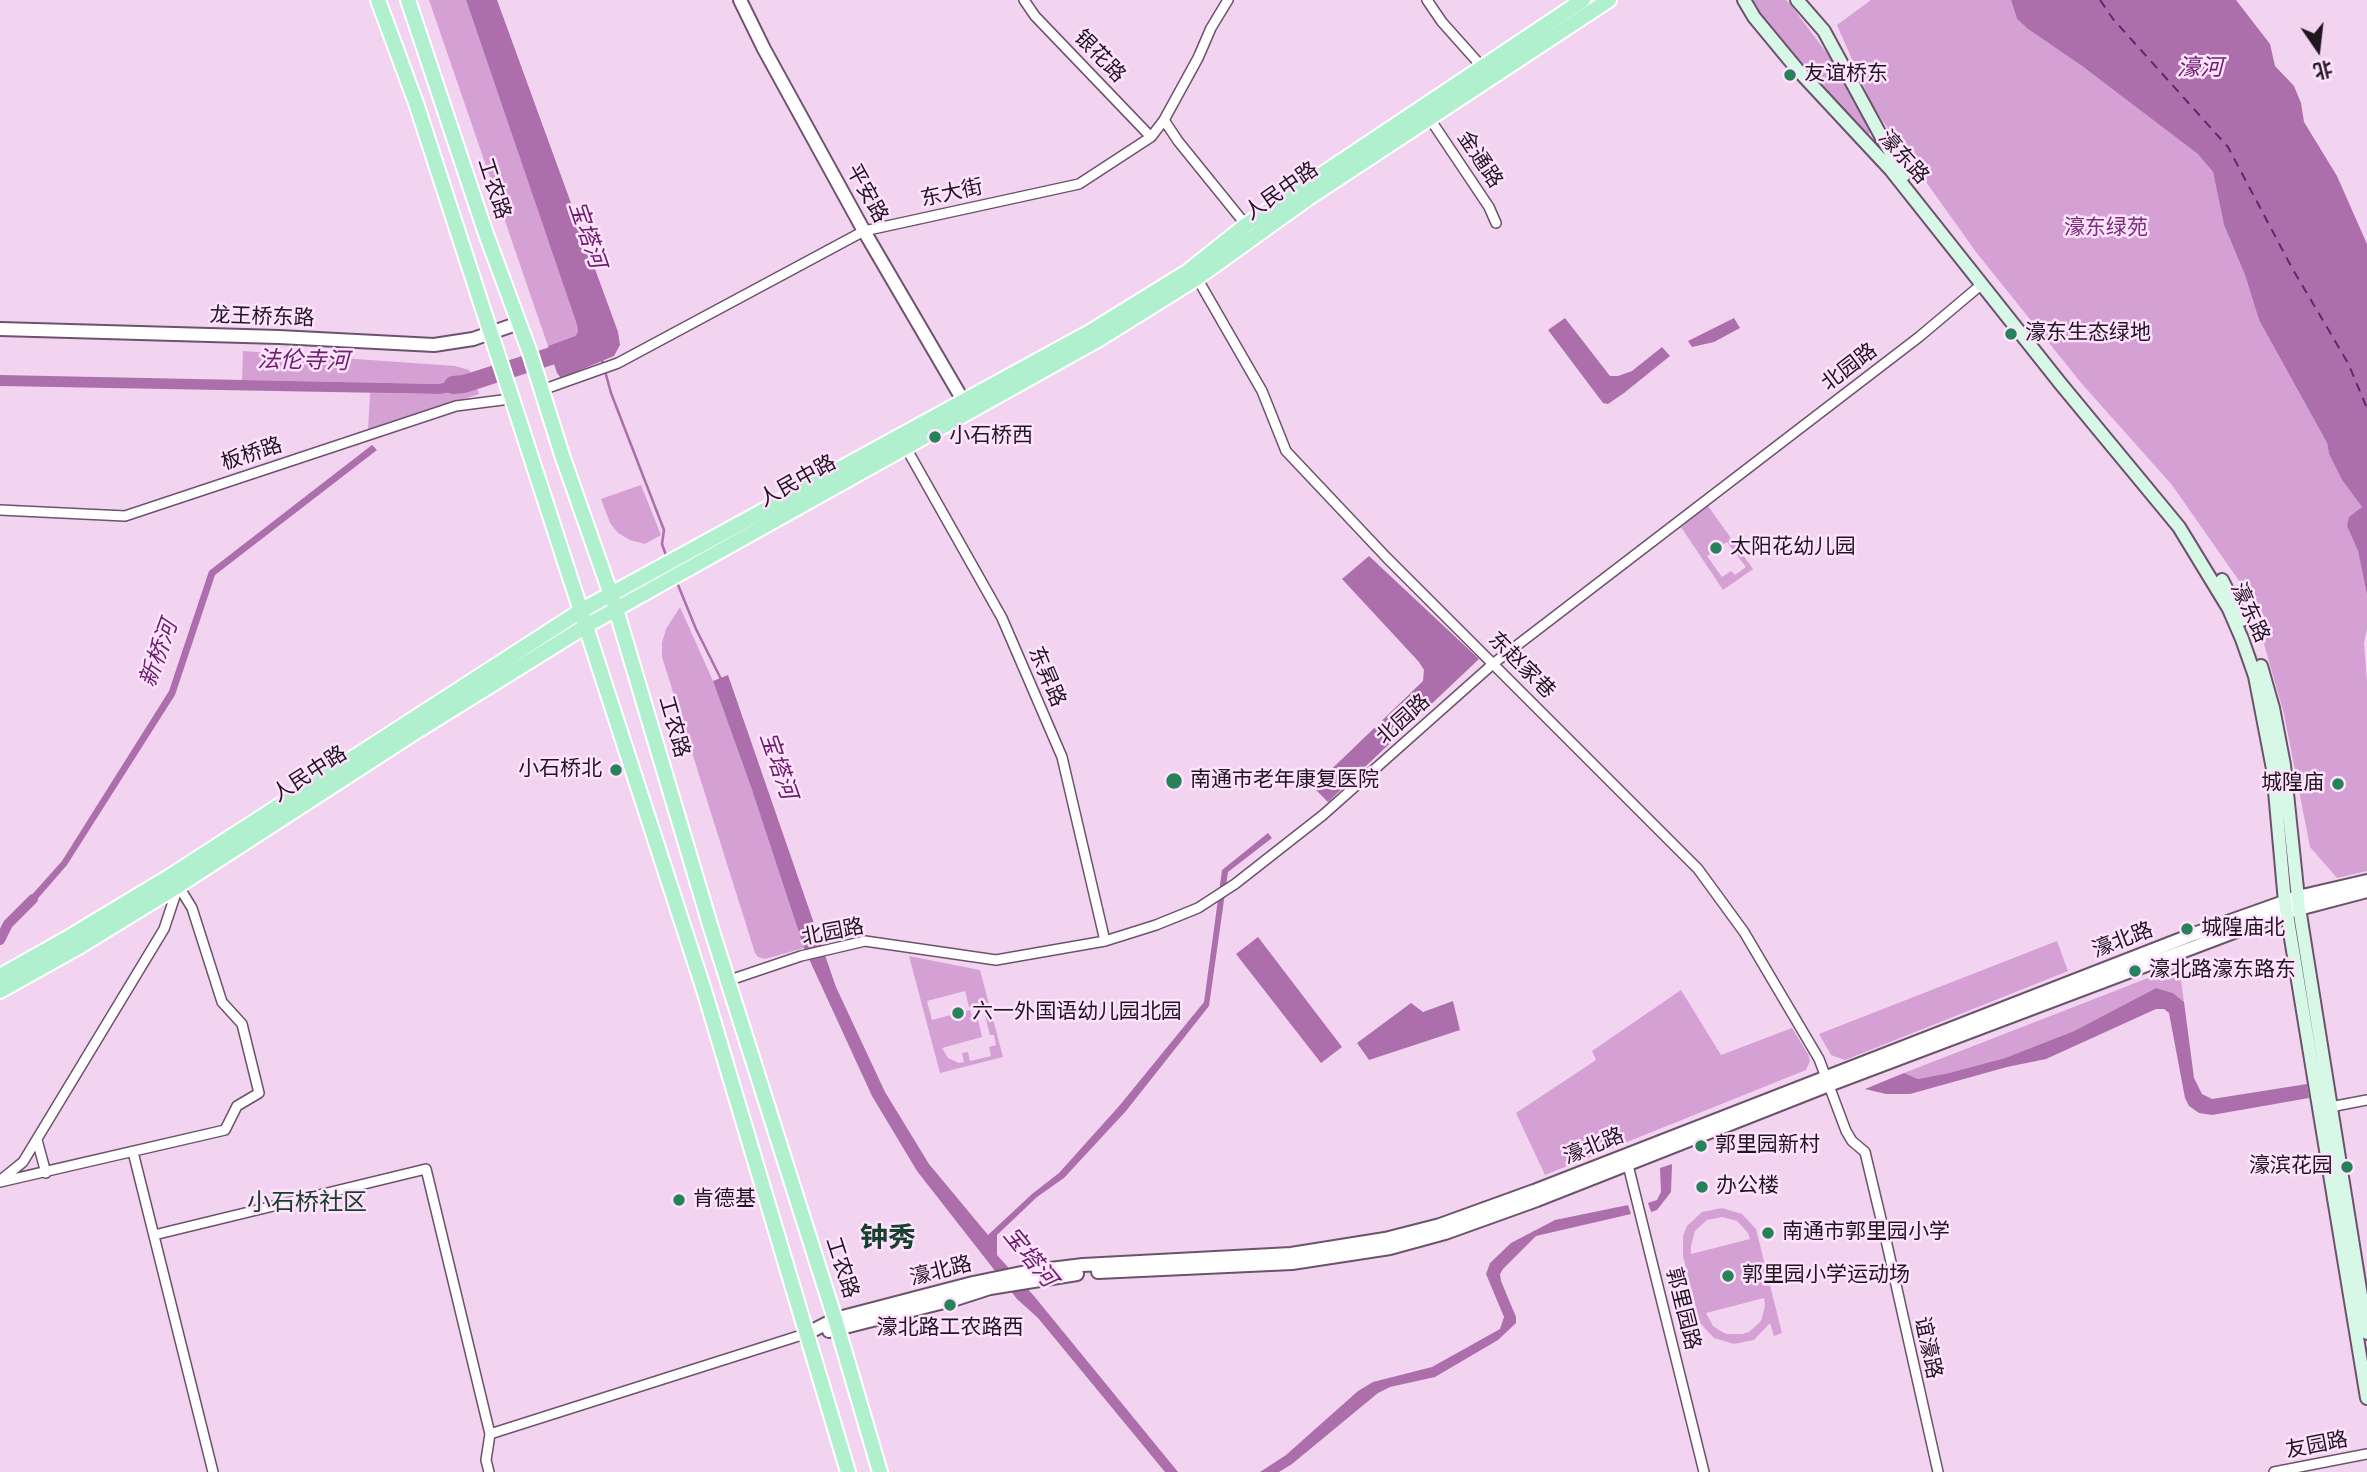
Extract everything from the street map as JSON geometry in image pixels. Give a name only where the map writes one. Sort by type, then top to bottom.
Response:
[{"type":"main road","points":[[378,0],[416,103],[704,990],[849,1472]]},
{"type":"main road","name":"工农路","points":[[408,0],[485,232],[530,353],[609,595],[616,609],[727,981],[880,1472]]},
{"type":"main road","name":"人民中路","points":[[685,562],[1090,332],[1176,279],[1246,225],[1582,0]]},
{"type":"main road","name":"人民中路","points":[[0,991],[77,948],[582,610],[609,595],[663,574],[1096,341],[1197,278],[1307,199],[1609,0]]},
{"type":"main road","name":"濠东路","points":[[1744,0],[1754,17],[1797,69],[1891,170],[2179,527],[2229,609],[2255,676],[2263,710],[2367,1398]]},
{"type":"main road","name":"濠东路","points":[[1797,0],[1824,31],[1899,168],[2183,521],[2236,604],[2263,674],[2284,765],[2292,905]]},
{"type":"main road","name":"人民中路","points":[[0,976],[175,880],[616,609],[663,574]]},
{"type":"main road","name":"濠东路","points":[[2325,1108],[2367,1333]]},
{"type":"street","name":"平安路","points":[[740,0],[864,231],[964,402]]},
{"type":"street","name":"银花路","points":[[1024,0],[1035,16],[1151,137]]},
{"type":"street","name":"东大街","points":[[541,385],[618,363],[864,231],[1079,184],[1151,137],[1164,120],[1228,0]]},
{"type":"street","points":[[1427,0],[1442,22],[1483,68]]},
{"type":"street","name":"金通路","points":[[1430,119],[1489,208],[1496,223]]},
{"type":"street","points":[[1164,120],[1246,225]]},
{"type":"street","name":"东赵家巷","points":[[1197,278],[1262,391],[1286,451],[1387,558],[1710,883],[1744,932],[1819,1059],[1828,1081]]},
{"type":"street","name":"北园路","points":[[727,981],[801,956],[864,941],[996,960],[1105,941],[1182,915],[1211,899],[1323,815],[1494,663],[1919,337],[1982,284]]},
{"type":"street","name":"龙王桥东路","points":[[0,329],[279,337],[434,345],[474,340],[519,323]]},
{"type":"street","name":"板桥路","points":[[0,510],[125,516],[456,406],[509,392]]},
{"type":"street","name":"东昇路","points":[[905,446],[1002,618],[1062,757],[1105,941]]},
{"type":"street","points":[[0,1181],[23,1162],[164,929],[175,880]]},
{"type":"street","points":[[0,1181],[46,1173],[225,1130],[237,1105],[260,1093],[242,1024],[222,1002],[192,908],[175,880]]},
{"type":"street","name":"濠北路","points":[[490,1434],[836,1324],[989,1284],[1083,1265],[1291,1254],[1385,1239],[1440,1225],[1626,1160],[2171,943],[2367,881]]},
{"type":"street","name":"濠北路","points":[[2292,905],[2367,891]]},
{"type":"street","name":"谊濠路","points":[[1828,1081],[1846,1130],[1852,1141],[1865,1152],[1938,1472]]},
{"type":"street","points":[[2325,1108],[2367,1100]]},
{"type":"street","points":[[37,1140],[46,1173]]},
{"type":"street","points":[[133,1152],[213,1472]]},
{"type":"street","name":"郭里园路","points":[[1626,1160],[1704,1472]]},
{"type":"street","points":[[154,1235],[426,1169],[490,1434],[486,1460],[489,1472]]},
{"type":"street","name":"友园路","points":[[2274,1472],[2367,1454]]},
{"type":"green space","points":[[429,0],[466,0],[577,325],[578,332],[575,336],[548,346]]},
{"type":"green space","points":[[1751,0],[1786,0],[1790,4],[1844,76],[1871,133],[1866,135],[1818,86]]},
{"type":"green space","name":"濠东绿苑","points":[[1871,0],[2011,0],[2017,19],[2028,29],[2199,154],[2213,172],[2224,225],[2245,275],[2259,320],[2327,443],[2329,454],[2342,480],[2362,507],[2347,526],[2358,551],[2367,595],[2364,643],[2367,682],[2367,871],[2337,878],[2310,847],[2284,714],[2262,637],[2242,585],[2172,485],[2082,384],[1976,252],[1874,109],[1837,25]]},
{"type":"green space","points":[[243,351],[455,366],[469,370],[474,378],[437,384],[242,380]]},
{"type":"green space","points":[[477,388],[479,394],[368,430],[370,393],[440,394]]},
{"type":"green space","points":[[641,485],[661,535],[645,544],[618,533],[610,523],[601,499]]},
{"type":"green space","name":"太阳花幼儿园","points":[[1708,506],[1753,569],[1723,590],[1681,527]],"holes":[[[1727,542],[1746,567],[1735,575],[1731,571],[1722,577],[1707,556]]]},
{"type":"green space","points":[[680,607],[713,681],[804,948],[765,959],[755,953],[662,657],[666,629]]},
{"type":"green space","points":[[2057,941],[2068,971],[1845,1060],[1831,1055],[1819,1034]]},
{"type":"green space","name":"六一外国语幼儿园北园","points":[[909,956],[980,970],[1003,1057],[940,1073]],"holes":[[[965,991],[969,1007],[982,1004],[990,1035],[994,1035],[996,1045],[989,1047],[991,1056],[970,1061],[968,1052],[962,1053],[964,1062],[959,1063],[948,1058],[942,1048],[982,1037],[977,1015],[972,1016],[970,1010],[932,1020],[927,1001]]]},
{"type":"green space","points":[[2179,966],[2184,1002],[2173,993],[2156,988],[2074,1031],[2005,1058],[1918,1079],[1904,1073]]},
{"type":"green space","points":[[1681,990],[1721,1055],[1792,1028],[1808,1054],[1810,1061],[1806,1070],[1545,1175],[1516,1113],[1596,1060],[1592,1051]]},
{"type":"green space","points":[[1722,1208],[1742,1214],[1756,1229],[1782,1333],[1774,1336],[1770,1323],[1754,1340],[1734,1344],[1714,1338],[1700,1323],[1683,1256],[1683,1236],[1687,1226],[1702,1212]],"holes":[[[1722,1217],[1737,1221],[1750,1239],[1691,1254],[1695,1231],[1707,1220]],[[1764,1298],[1761,1321],[1749,1332],[1742,1334],[1726,1334],[1719,1330],[1713,1326],[1706,1313]]]},
{"type":"water","points":[[466,0],[497,0],[618,332],[620,345],[614,356],[561,378],[548,346],[575,336],[578,332],[577,325]]},
{"type":"water","name":"濠河","points":[[2011,0],[2236,0],[2270,44],[2275,66],[2294,86],[2301,103],[2304,122],[2337,176],[2367,244],[2367,595],[2358,551],[2347,526],[2349,517],[2362,507],[2342,480],[2329,454],[2327,443],[2259,320],[2245,275],[2224,225],[2213,172],[2198,154],[2082,66],[2028,29],[2017,19]]},
{"type":"water","points":[[1565,318],[1610,376],[1632,371],[1662,347],[1670,356],[1624,393],[1608,404],[1603,403],[1548,330]]},
{"type":"water","points":[[1734,318],[1740,328],[1714,342],[1692,347],[1688,341]]},
{"type":"water","points":[[0,375],[437,384],[474,378],[477,388],[440,394],[0,386]]},
{"type":"water","points":[[372,445],[377,450],[215,575],[175,695],[67,865],[27,911],[21,907],[62,861],[169,691],[209,571]]},
{"type":"water","points":[[1369,556],[1479,659],[1328,802],[1313,787],[1423,681],[1424,670],[1419,662],[1342,579]]},
{"type":"water","points":[[728,675],[836,987],[885,1092],[929,1164],[988,1235],[1059,1173],[1120,1105],[1204,1002],[1222,870],[1268,833],[1272,838],[1228,872],[1209,1006],[1126,1111],[1064,1178],[1037,1197],[997,1235],[997,1255],[1034,1296],[1178,1472],[1165,1472],[1038,1318],[1017,1299],[917,1171],[872,1096],[804,948],[713,681]]},
{"type":"water","points":[[1258,937],[1342,1047],[1321,1063],[1236,954]]},
{"type":"water","points":[[2156,988],[2173,993],[2184,1002],[2194,1078],[2202,1094],[2212,1099],[2307,1084],[2309,1098],[2212,1115],[2199,1113],[2189,1106],[2185,1098],[2169,1013],[2164,1009],[2156,1009],[2046,1059],[1910,1094],[1886,1094],[1865,1089],[1904,1073],[1918,1079],[2005,1058],[2074,1031]]},
{"type":"water","points":[[1453,1001],[1460,1030],[1369,1060],[1357,1043],[1411,1003],[1423,1012]]},
{"type":"water","points":[[1672,1164],[1671,1192],[1657,1210],[1651,1212],[1648,1203],[1657,1200],[1661,1192],[1660,1168]]},
{"type":"water","points":[[1628,1205],[1631,1214],[1536,1236],[1503,1269],[1500,1274],[1501,1281],[1516,1323],[1498,1340],[1435,1377],[1390,1387],[1378,1393],[1292,1464],[1279,1472],[1260,1472],[1286,1455],[1358,1391],[1373,1382],[1432,1367],[1500,1329],[1504,1317],[1486,1274],[1490,1263],[1511,1243],[1555,1220]]},
{"type":"waterway","name":"法伦寺河","points":[[453,385],[464,384],[573,349]]},
{"type":"waterway","name":"宝塔河","points":[[602,360],[611,393],[664,530],[662,544],[667,558]]},
{"type":"waterway","name":"宝塔河","points":[[676,580],[721,679]]},
{"type":"waterway","name":"新桥河","points":[[0,940],[8,924],[33,899]]},
{"type":"ferry route","points":[[2100,0],[2113,19],[2228,147],[2292,268],[2348,363],[2367,408]]},
{"type":"place","name":"友谊桥东","points":[[1790,75]]},
{"type":"place","name":"濠东生态绿地","points":[[2011,334]]},
{"type":"place","name":"小石桥西","points":[[935,437]]},
{"type":"place","name":"太阳花幼儿园","points":[[1716,548]]},
{"type":"place","name":"小石桥北","points":[[616,770]]},
{"type":"place","name":"南通市老年康复医院","points":[[1174,781]]},
{"type":"place","name":"城隍庙","points":[[2338,784]]},
{"type":"place","name":"城隍庙北","points":[[2187,929]]},
{"type":"place","name":"濠北路濠东路东","points":[[2135,971]]},
{"type":"place","name":"六一外国语幼儿园北园","points":[[958,1013]]},
{"type":"place","name":"郭里园新村","points":[[1701,1146]]},
{"type":"place","name":"濠滨花园","points":[[2347,1167]]},
{"type":"place","name":"办公楼","points":[[1702,1187]]},
{"type":"place","name":"肯德基","points":[[679,1200]]},
{"type":"place","name":"南通市郭里园小学","points":[[1768,1233]]},
{"type":"place","name":"郭里园小学运动场","points":[[1728,1276]]},
{"type":"place","name":"濠北路工农路西","points":[[950,1305]]},
{"type":"district","name":"小石桥社区","points":[[307,1204]]},
{"type":"district","name":"钟秀","points":[[888,1240]]}]
